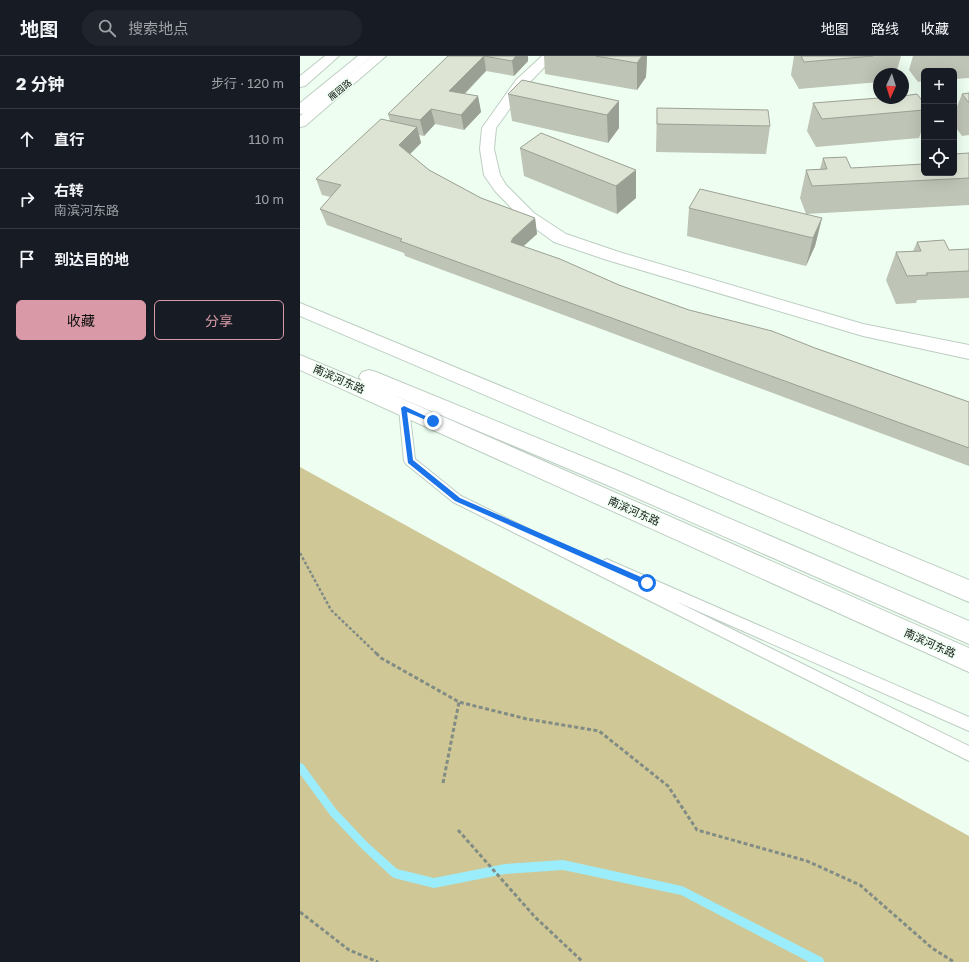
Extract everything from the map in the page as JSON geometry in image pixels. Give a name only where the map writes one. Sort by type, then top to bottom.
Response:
[{"type":"main road","points":[[300,83],[333,56]]},
{"type":"main road","points":[[300,92],[345,56]]},
{"type":"main road","points":[[300,110],[366,56]]},
{"type":"main road","name":"雁园路","points":[[300,123],[380,56]]},
{"type":"main road","points":[[549,56],[521,83],[489,128],[487,149],[492,175],[500,188],[528,216],[560,238],[613,256],[863,330],[969,352]]},
{"type":"main road","points":[[300,309],[969,591]]},
{"type":"main road","points":[[300,348],[615,479],[969,633]]},
{"type":"main road","name":"南滨河东路","points":[[300,362],[969,660]]},
{"type":"lane","points":[[404,408],[410,461],[457,499],[969,754]]},
{"type":"lane","points":[[457,499],[969,724]]},
{"type":"path","points":[[300,553],[331,610],[382,658],[459,702],[526,719],[599,731],[668,786],[697,830],[807,861],[860,885],[932,948],[954,962]]},
{"type":"path","points":[[443,783],[459,702]]},
{"type":"path","points":[[458,830],[535,917],[583,962]]},
{"type":"path","points":[[300,912],[349,950],[378,962]]},
{"type":"shaded area","points":[[300,467],[969,836],[969,962],[300,962]]},
{"type":"building","points":[[448,56],[484,56],[449,91],[478,96],[461,115],[431,109],[420,120],[388,114]]},
{"type":"building","points":[[484,56],[516,56],[512,61]]},
{"type":"building","points":[[596,56],[642,56],[637,63]]},
{"type":"building","points":[[801,56],[873,56],[804,62]]},
{"type":"building","points":[[522,80],[619,101],[607,115],[508,94]]},
{"type":"building","points":[[969,93],[969,103],[962,94]]},
{"type":"building","points":[[917,94],[921,99],[921,110],[822,119],[813,103],[873,98],[873,104],[909,104],[909,95]]},
{"type":"building","points":[[657,108],[768,110],[770,126],[657,124]]},
{"type":"building","points":[[381,119],[417,127],[399,145],[429,170],[481,198],[535,218],[513,238],[511,242],[560,259],[619,285],[689,310],[772,331],[815,348],[969,402],[969,448],[400,241],[402,239],[320,209],[341,185],[316,179]]},
{"type":"building","points":[[541,133],[636,170],[616,186],[520,148]]},
{"type":"building","points":[[969,153],[969,178],[812,186],[806,170],[827,169],[823,158],[846,157],[851,168],[921,164],[921,176],[957,176],[957,154]]},
{"type":"building","points":[[700,189],[822,218],[813,238],[689,208]]},
{"type":"building","points":[[944,240],[949,250],[969,249],[969,271],[926,273],[928,275],[907,276],[896,252],[921,251],[917,242]]},
{"type":"waterway","points":[[300,767],[333,812],[364,845],[394,873],[434,883],[505,869],[563,865],[682,891],[819,962]]},
{"type":"route","points":[[433,421],[404,408],[410,461],[457,499],[647,583]]}]
